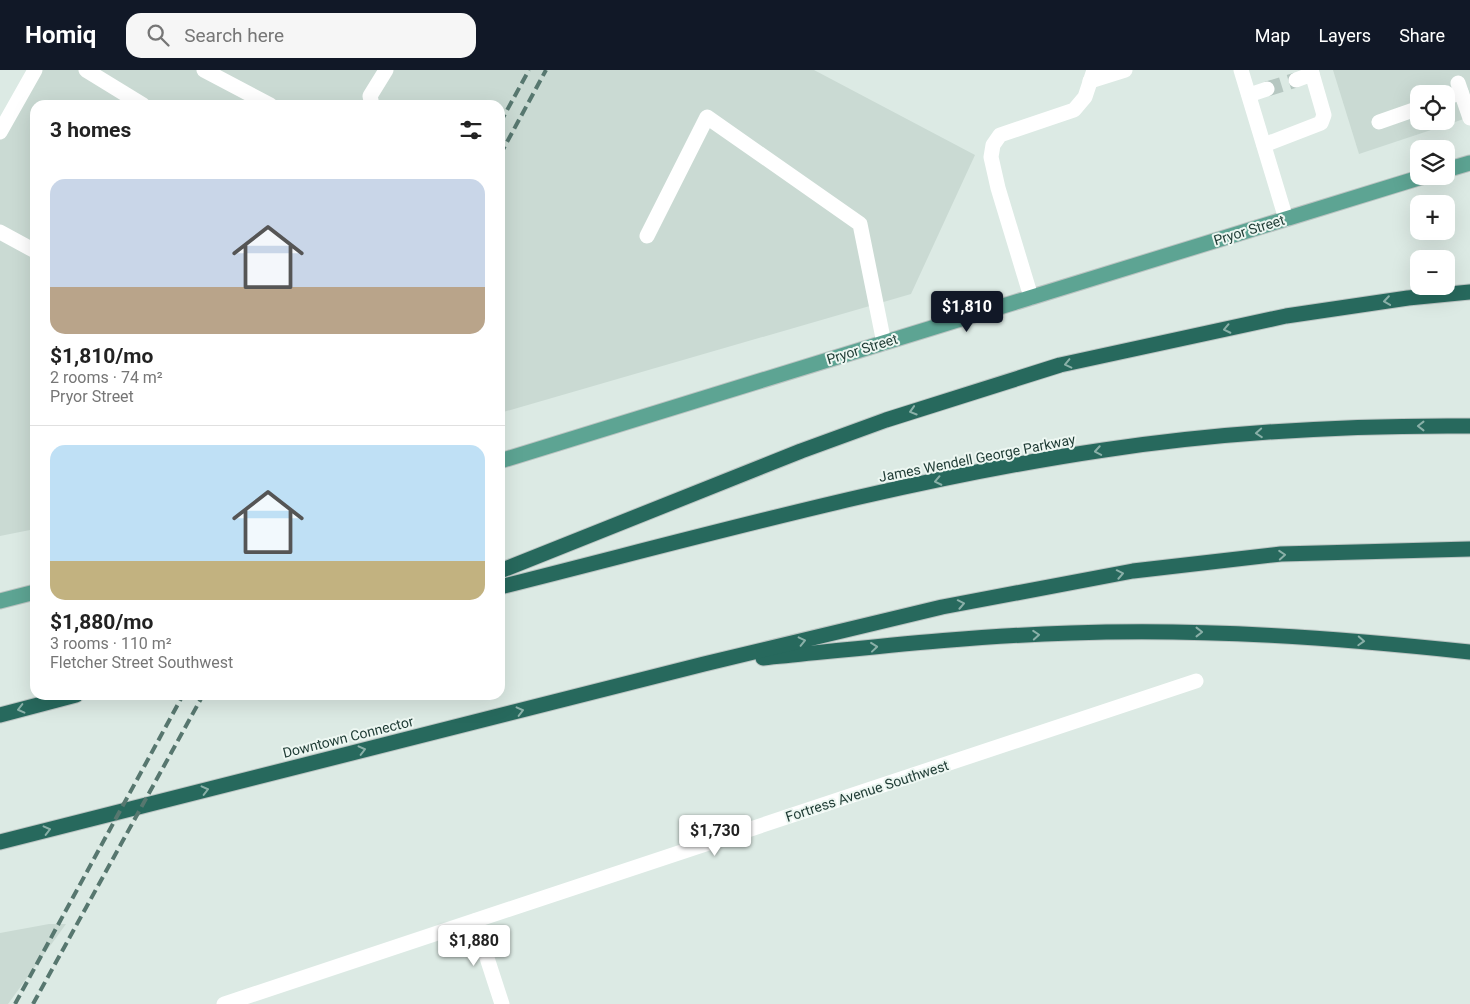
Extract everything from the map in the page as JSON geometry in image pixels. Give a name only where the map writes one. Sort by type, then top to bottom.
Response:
[{"type":"highway","points":[[505,569],[835,438],[886,420],[1060,366],[1286,316],[1408,298],[1470,292]]},
{"type":"highway","name":"James Wendell George Parkway","points":[[505,586],[849,500],[984,471],[1105,450],[1234,435],[1322,428],[1470,426]]},
{"type":"highway","points":[[704,664],[942,607],[1133,571],[1281,554],[1470,549]]},
{"type":"highway","points":[[704,664],[915,643],[1071,633],[1219,632],[1376,642],[1470,652]]},
{"type":"highway","name":"Downtown Connector","points":[[0,842],[704,664]]},
{"type":"highway","points":[[0,715],[57,700]]},
{"type":"main road","points":[[1455,167],[1470,162]]},
{"type":"main road","name":"Pryor Street","points":[[505,459],[1410,181]]},
{"type":"main road","points":[[0,602],[30,593]]},
{"type":"street","points":[[1,129],[35,70]]},
{"type":"street","points":[[86,70],[135,100]]},
{"type":"street","points":[[204,70],[261,100]]},
{"type":"street","points":[[371,100],[370,96],[386,70]]},
{"type":"street","points":[[1031,297],[998,188],[991,157],[993,145],[1000,135],[1074,110],[1085,97],[1092,76],[1125,70]]},
{"type":"street","points":[[1241,70],[1286,219]]},
{"type":"street","points":[[1264,145],[1321,123],[1324,115],[1311,72],[1296,80]]},
{"type":"street","points":[[1455,92],[1460,88],[1470,118]]},
{"type":"street","points":[[1249,95],[1266,89]]},
{"type":"street","points":[[1379,122],[1410,111]]},
{"type":"street","points":[[647,236],[707,117],[860,224],[884,342]]},
{"type":"street","points":[[0,232],[30,248]]},
{"type":"street","name":"Fortress Avenue Southwest","points":[[224,1004],[1196,681]]},
{"type":"street","points":[[475,921],[502,1004]]},
{"type":"shaded area","points":[[34,70],[814,70],[975,155],[911,294],[505,412],[505,100],[30,100],[30,530],[0,536],[0,131]]},
{"type":"shaded area","points":[[1333,70],[1470,70],[1470,117],[1455,122],[1455,85],[1410,85],[1410,130],[1431,130],[1359,154]]},
{"type":"shaded area","points":[[49,924],[66,924],[8,1004],[0,1004],[0,933]]},
{"type":"tunnel","points":[[1267,89],[1296,80]]},
{"type":"railway","points":[[505,114],[529,70]]},
{"type":"railway","points":[[505,146],[546,70]]},
{"type":"railway","points":[[15,1004],[180,700]]},
{"type":"railway","points":[[33,1004],[200,700]]}]
